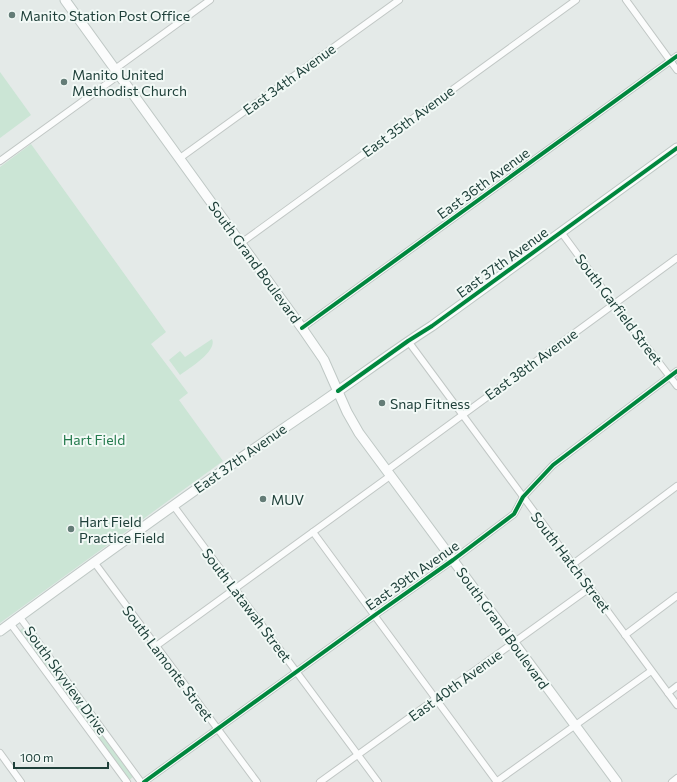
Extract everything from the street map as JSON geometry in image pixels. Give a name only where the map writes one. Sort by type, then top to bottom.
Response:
[{"type":"main road","name":"South Grand Boulevard","points":[[65,0],[324,360],[347,412],[359,433],[617,782]]},
{"type":"main road","name":"East 37th Avenue","points":[[0,631],[173,505],[408,341],[432,326],[677,148]]},
{"type":"street","points":[[0,161],[210,0]]},
{"type":"street","name":"East 34th Avenue","points":[[180,158],[399,0]]},
{"type":"street","name":"East 35th Avenue","points":[[241,243],[576,0]]},
{"type":"street","points":[[626,0],[677,70]]},
{"type":"street","name":"East 36th Avenue","points":[[302,328],[677,56]]},
{"type":"street","name":"South Garfield Street","points":[[562,232],[614,304],[677,386]]},
{"type":"street","name":"East 38th Avenue","points":[[156,646],[313,532],[462,415],[677,258]]},
{"type":"street","name":"South Hatch Street","points":[[408,341],[677,705]]},
{"type":"street","name":"East 39th Avenue","points":[[144,782],[453,560],[514,514],[523,497],[553,465],[677,371]]},
{"type":"street","points":[[572,564],[677,486]]},
{"type":"street","name":"South Latawah Street","points":[[173,505],[378,782]]},
{"type":"street","points":[[313,532],[497,782],[651,671]]},
{"type":"street","name":"South Lamonte Street","points":[[94,562],[257,782]]},
{"type":"street","name":"East 40th Avenue","points":[[320,782],[590,587]]},
{"type":"street","points":[[625,635],[677,596]]},
{"type":"street","name":"South Skyview Drive","points":[[19,616],[141,782]]},
{"type":"street","name":"South Skyview Drive","points":[[10,624],[127,782]]},
{"type":"street","points":[[668,693],[677,686]]},
{"type":"street","points":[[0,753],[21,782]]},
{"type":"street","points":[[672,782],[677,778]]},
{"type":"green space","points":[[0,72],[31,115],[0,138]]},
{"type":"green space","name":"Hart Field","points":[[31,144],[166,332],[151,344],[188,393],[179,400],[223,461],[0,623],[0,167]]},
{"type":"green space","points":[[212,339],[213,344],[207,354],[180,375],[169,360],[180,351],[185,357]]},
{"type":"green space","points":[[23,628],[133,777],[129,780],[19,631]]},
{"type":"cycle path","points":[[302,328],[677,56]]},
{"type":"cycle path","points":[[338,391],[408,341],[432,326],[677,148]]},
{"type":"cycle path","points":[[144,782],[453,560],[514,514],[523,497],[553,465],[677,371]]},
{"type":"place","name":"Manito Station Post Office","points":[[12,15]]},
{"type":"place","name":"Manito United Methodist Church","points":[[64,82]]},
{"type":"place","name":"Snap Fitness","points":[[382,403]]},
{"type":"place","name":"MUV","points":[[263,499]]},
{"type":"place","name":"Hart Field Practice Field","points":[[71,529]]}]
